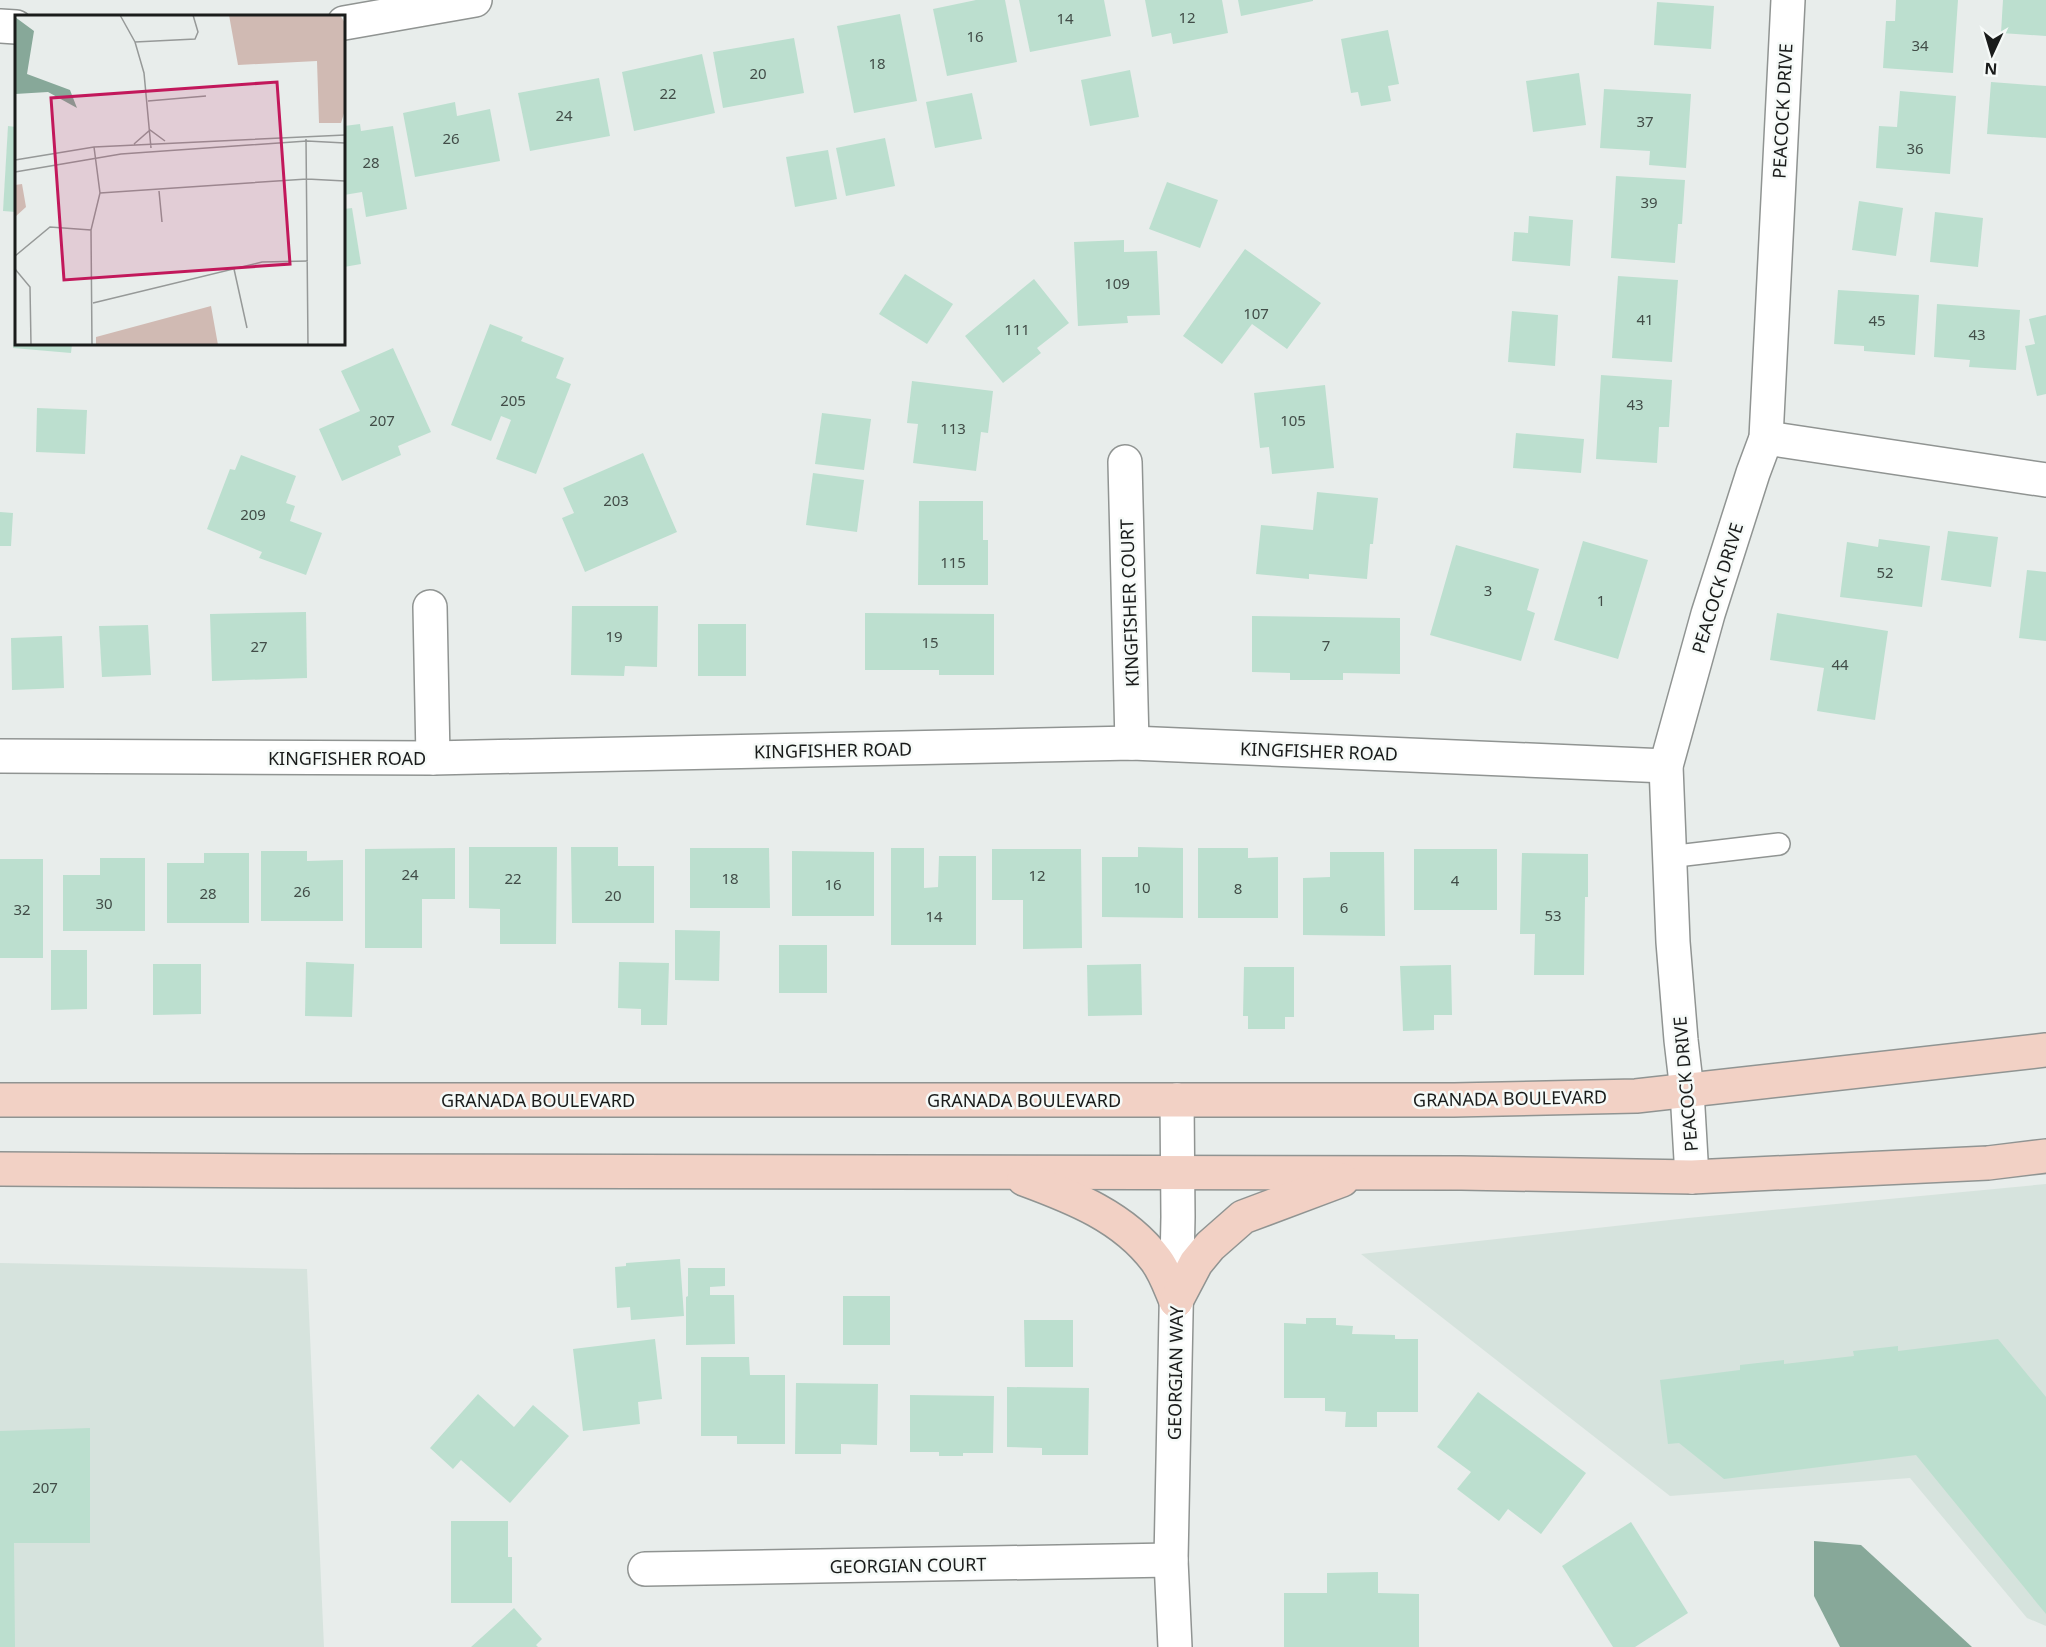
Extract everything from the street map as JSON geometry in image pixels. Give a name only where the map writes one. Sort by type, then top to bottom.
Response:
[{"type":"main road","name":"GRANADA BOULEVARD","points":[[0,1100],[1454,1100],[1636,1096],[2046,1050]]},
{"type":"main road","points":[[0,1168],[301,1172],[1178,1172],[1692,1177],[1988,1163],[2046,1156]]},
{"type":"main road","points":[[1006,1172],[1064,1194],[1108,1216],[1140,1242],[1155,1259],[1176,1301]]},
{"type":"main road","points":[[1176,1301],[1196,1263],[1210,1246],[1243,1217],[1360,1173]]},
{"type":"street","points":[[345,23],[475,0]]},
{"type":"street","name":"PEACOCK DRIVE","points":[[1692,1177],[1668,856],[1666,766],[1708,614],[1766,438],[1788,0]]},
{"type":"street","points":[[0,26],[15,27]]},
{"type":"street","points":[[1766,438],[2046,480]]},
{"type":"street","name":"KINGFISHER COURT","points":[[1125,462],[1132,743]]},
{"type":"street","points":[[430,607],[433,758]]},
{"type":"street","name":"KINGFISHER ROAD","points":[[0,756],[433,758],[1132,743],[1666,766]]},
{"type":"street","name":"GEORGIAN WAY","points":[[1175,1647],[1171,1560],[1178,1172],[1177,1100]]},
{"type":"street","name":"GEORGIAN COURT","points":[[645,1569],[1171,1560]]},
{"type":"lane","points":[[1668,856],[1779,844]]},
{"type":"shaded area","points":[[2046,1184],[2046,1626],[2027,1618],[1910,1478],[1670,1496],[1361,1254],[1688,1218]]},
{"type":"shaded area","points":[[0,1263],[307,1269],[324,1647],[0,1647]]},
{"type":"shaded area","points":[[1814,1541],[1861,1545],[1972,1647],[1840,1647],[1814,1596]]},
{"type":"building","points":[[976,0],[1005,0],[1017,62],[947,76],[933,9]]},
{"type":"building","points":[[1019,0],[1104,0],[1111,36],[1030,52]]},
{"type":"building","points":[[1145,0],[1222,0],[1228,33],[1173,44],[1171,33],[1152,37]]},
{"type":"building","points":[[1238,0],[1313,0],[1313,1],[1241,16]]},
{"type":"building","points":[[1896,0],[1958,0],[1953,73],[1883,68],[1886,21],[1895,21]]},
{"type":"building","points":[[2003,0],[2046,0],[2046,36],[2001,33]]},
{"type":"building","points":[[1657,2],[1714,6],[1711,49],[1654,45]]},
{"type":"building","points":[[900,14],[917,101],[854,113],[837,26]]},
{"type":"building","points":[[1388,30],[1399,84],[1388,86],[1391,101],[1361,106],[1358,92],[1351,93],[1341,39]]},
{"type":"building","points":[[794,38],[804,93],[723,108],[713,52]]},
{"type":"building","points":[[702,54],[715,113],[634,131],[622,72]]},
{"type":"building","points":[[1130,70],[1139,117],[1090,126],[1081,80]]},
{"type":"building","points":[[1579,73],[1586,125],[1533,132],[1526,81]]},
{"type":"building","points":[[599,78],[610,136],[530,151],[518,93]]},
{"type":"building","points":[[1991,82],[2046,86],[2046,138],[1987,134]]},
{"type":"building","points":[[1604,89],[1691,94],[1686,168],[1649,165],[1650,151],[1600,148]]},
{"type":"building","points":[[1900,91],[1956,96],[1950,174],[1876,168],[1879,126],[1897,127]]},
{"type":"building","points":[[972,93],[982,139],[935,148],[926,102]]},
{"type":"building","points":[[455,102],[457,116],[490,109],[500,161],[415,177],[403,113]]},
{"type":"building","points":[[360,124],[361,131],[393,126],[407,209],[366,217],[362,192],[345,195],[345,126]]},
{"type":"building","points":[[8,126],[15,127],[15,212],[3,211]]},
{"type":"building","points":[[885,138],[895,186],[846,196],[836,148]]},
{"type":"building","points":[[828,150],[837,199],[795,207],[786,157]]},
{"type":"building","points":[[1616,176],[1685,180],[1682,224],[1678,224],[1675,263],[1611,258]]},
{"type":"building","points":[[1167,182],[1218,200],[1200,248],[1149,229]]},
{"type":"building","points":[[1859,201],[1903,208],[1896,256],[1852,250]]},
{"type":"building","points":[[352,208],[361,264],[345,267],[345,209]]},
{"type":"building","points":[[1935,212],[1983,218],[1978,267],[1930,262]]},
{"type":"building","points":[[1529,216],[1573,220],[1570,266],[1512,261],[1514,232],[1528,233]]},
{"type":"building","points":[[1124,240],[1124,252],[1157,251],[1160,315],[1127,316],[1128,323],[1078,326],[1074,242]]},
{"type":"building","points":[[1245,249],[1321,303],[1287,349],[1252,324],[1222,364],[1183,336]]},
{"type":"building","points":[[905,274],[953,304],[927,344],[879,314]]},
{"type":"building","points":[[1618,276],[1678,280],[1672,362],[1612,358]]},
{"type":"building","points":[[1034,279],[1069,323],[1037,348],[1041,353],[1003,383],[965,336]]},
{"type":"building","points":[[1838,290],[1919,295],[1915,355],[1864,351],[1864,346],[1834,344]]},
{"type":"building","points":[[1937,304],[2020,310],[2016,370],[1969,367],[1970,360],[1934,357]]},
{"type":"building","points":[[1512,311],[1558,315],[1555,366],[1508,362]]},
{"type":"building","points":[[2046,315],[2046,394],[2037,396],[2025,346],[2035,344],[2029,319]]},
{"type":"building","points":[[490,324],[523,337],[521,341],[564,358],[556,378],[571,384],[536,474],[496,459],[511,420],[501,416],[491,441],[451,425]]},
{"type":"building","points":[[15,332],[15,345],[72,345],[71,353],[13,348]]},
{"type":"building","points":[[393,348],[431,432],[398,446],[401,455],[342,481],[319,429],[360,411],[341,371]]},
{"type":"building","points":[[1601,375],[1672,380],[1669,427],[1659,427],[1657,463],[1596,459]]},
{"type":"building","points":[[912,381],[993,391],[988,433],[981,432],[976,471],[913,463],[918,424],[907,423]]},
{"type":"building","points":[[1325,385],[1334,468],[1272,474],[1269,447],[1260,448],[1254,393]]},
{"type":"building","points":[[37,408],[87,410],[85,454],[36,452]]},
{"type":"building","points":[[822,413],[871,419],[864,470],[815,464]]},
{"type":"building","points":[[1516,433],[1584,439],[1581,473],[1513,468]]},
{"type":"building","points":[[643,453],[677,532],[585,572],[562,518],[574,513],[563,488]]},
{"type":"building","points":[[241,455],[296,476],[286,503],[295,506],[290,521],[322,533],[306,575],[259,558],[262,552],[207,529],[230,469],[235,470]]},
{"type":"building","points":[[813,473],[864,480],[857,532],[806,525]]},
{"type":"building","points":[[1317,492],[1378,498],[1367,579],[1309,574],[1309,579],[1256,574],[1261,525],[1313,530]]},
{"type":"building","points":[[919,501],[983,501],[983,540],[988,540],[988,585],[918,585]]},
{"type":"building","points":[[0,512],[13,513],[11,546],[0,546]]},
{"type":"building","points":[[1948,531],[1998,537],[1991,587],[1941,580]]},
{"type":"building","points":[[1879,539],[1930,546],[1922,607],[1840,597],[1847,542],[1878,547]]},
{"type":"building","points":[[1583,541],[1648,560],[1618,659],[1554,640]]},
{"type":"building","points":[[1456,545],[1539,569],[1527,610],[1535,613],[1521,661],[1430,635]]},
{"type":"building","points":[[2027,570],[2046,572],[2046,641],[2019,638]]},
{"type":"building","points":[[572,606],[658,606],[657,667],[625,666],[624,676],[571,675]]},
{"type":"building","points":[[306,612],[307,678],[212,681],[210,614]]},
{"type":"building","points":[[865,613],[994,614],[994,675],[939,675],[939,670],[865,670]]},
{"type":"building","points":[[1777,613],[1888,631],[1875,720],[1817,711],[1824,668],[1770,660]]},
{"type":"building","points":[[1252,616],[1400,618],[1400,674],[1343,673],[1343,680],[1290,680],[1290,673],[1252,672]]},
{"type":"building","points":[[698,624],[746,624],[746,676],[698,676]]},
{"type":"building","points":[[148,625],[151,675],[102,677],[99,626]]},
{"type":"building","points":[[62,636],[64,688],[12,690],[11,638]]},
{"type":"building","points":[[469,847],[557,847],[556,944],[500,944],[500,909],[469,908]]},
{"type":"building","points":[[571,847],[618,847],[618,866],[654,866],[654,923],[572,923]]},
{"type":"building","points":[[1138,847],[1183,848],[1183,918],[1102,917],[1102,857],[1138,857]]},
{"type":"building","points":[[455,848],[455,899],[422,899],[422,948],[365,948],[365,849]]},
{"type":"building","points":[[690,848],[769,848],[770,908],[690,908]]},
{"type":"building","points":[[891,848],[924,848],[924,888],[938,887],[939,856],[976,856],[976,945],[891,945]]},
{"type":"building","points":[[1198,848],[1248,848],[1248,858],[1278,857],[1278,918],[1198,918]]},
{"type":"building","points":[[992,849],[1081,849],[1082,948],[1023,949],[1023,900],[992,900]]},
{"type":"building","points":[[1414,849],[1497,849],[1497,910],[1414,910]]},
{"type":"building","points":[[261,851],[307,851],[307,861],[343,860],[343,921],[261,921]]},
{"type":"building","points":[[792,851],[874,852],[874,916],[792,916]]},
{"type":"building","points":[[1330,852],[1384,852],[1385,936],[1303,935],[1303,878],[1330,877]]},
{"type":"building","points":[[204,853],[249,853],[249,923],[167,923],[167,863],[204,863]]},
{"type":"building","points":[[1522,853],[1588,854],[1584,975],[1534,975],[1535,934],[1520,934]]},
{"type":"building","points":[[100,858],[145,858],[145,931],[63,931],[63,875],[100,875]]},
{"type":"building","points":[[0,859],[43,859],[43,958],[0,958]]},
{"type":"building","points":[[675,930],[720,931],[719,981],[675,980]]},
{"type":"building","points":[[779,945],[827,945],[827,993],[779,993]]},
{"type":"building","points":[[51,950],[87,950],[87,1009],[51,1010]]},
{"type":"building","points":[[306,962],[354,964],[352,1017],[305,1016]]},
{"type":"building","points":[[619,962],[669,963],[667,1025],[641,1025],[641,1009],[618,1008]]},
{"type":"building","points":[[153,964],[201,964],[201,1014],[153,1015]]},
{"type":"building","points":[[1141,964],[1142,1015],[1088,1016],[1087,965]]},
{"type":"building","points":[[1451,965],[1452,1015],[1434,1015],[1434,1030],[1403,1031],[1400,966]]},
{"type":"building","points":[[1244,967],[1294,967],[1294,1017],[1285,1017],[1285,1029],[1248,1029],[1248,1016],[1243,1016]]},
{"type":"building","points":[[680,1259],[684,1316],[631,1320],[630,1307],[617,1308],[615,1267],[626,1266],[626,1263]]},
{"type":"building","points":[[688,1268],[725,1268],[725,1286],[710,1287],[710,1295],[734,1295],[735,1344],[686,1345]]},
{"type":"building","points":[[843,1296],[890,1296],[890,1345],[843,1345]]},
{"type":"building","points":[[1306,1318],[1336,1318],[1336,1325],[1353,1326],[1352,1334],[1395,1335],[1395,1339],[1418,1339],[1418,1412],[1377,1412],[1377,1427],[1345,1427],[1346,1412],[1325,1411],[1325,1398],[1284,1398],[1284,1323],[1306,1324]]},
{"type":"building","points":[[1024,1320],[1073,1320],[1073,1367],[1025,1367]]},
{"type":"building","points":[[655,1339],[662,1399],[638,1402],[640,1424],[583,1431],[573,1349]]},
{"type":"building","points":[[1998,1339],[2046,1397],[2046,1614],[1916,1455],[1724,1479],[1679,1443],[1668,1444],[1660,1380],[1740,1370],[1740,1365],[1784,1360],[1784,1364],[1854,1356],[1853,1351],[1898,1346],[1898,1351]]},
{"type":"building","points":[[701,1357],[749,1357],[750,1375],[785,1375],[785,1444],[737,1444],[737,1436],[701,1436]]},
{"type":"building","points":[[796,1383],[878,1384],[877,1445],[841,1444],[841,1454],[795,1454]]},
{"type":"building","points":[[1007,1387],[1089,1388],[1088,1455],[1042,1455],[1042,1448],[1007,1447]]},
{"type":"building","points":[[1478,1392],[1586,1473],[1541,1534],[1508,1509],[1499,1521],[1457,1489],[1471,1472],[1437,1447]]},
{"type":"building","points":[[478,1394],[514,1427],[533,1405],[569,1436],[510,1503],[461,1460],[453,1469],[430,1448]]},
{"type":"building","points":[[910,1395],[994,1396],[993,1453],[939,1456],[939,1452],[910,1452]]},
{"type":"building","points":[[90,1428],[90,1543],[14,1543],[15,1647],[0,1647],[0,1431]]},
{"type":"building","points":[[451,1521],[508,1521],[508,1557],[512,1557],[512,1603],[451,1603]]},
{"type":"building","points":[[1631,1522],[1688,1613],[1635,1647],[1613,1647],[1562,1566]]},
{"type":"building","points":[[1378,1572],[1378,1593],[1419,1594],[1419,1647],[1284,1647],[1284,1593],[1327,1593],[1327,1573]]},
{"type":"building","points":[[514,1608],[542,1639],[536,1645],[538,1647],[471,1647]]}]
